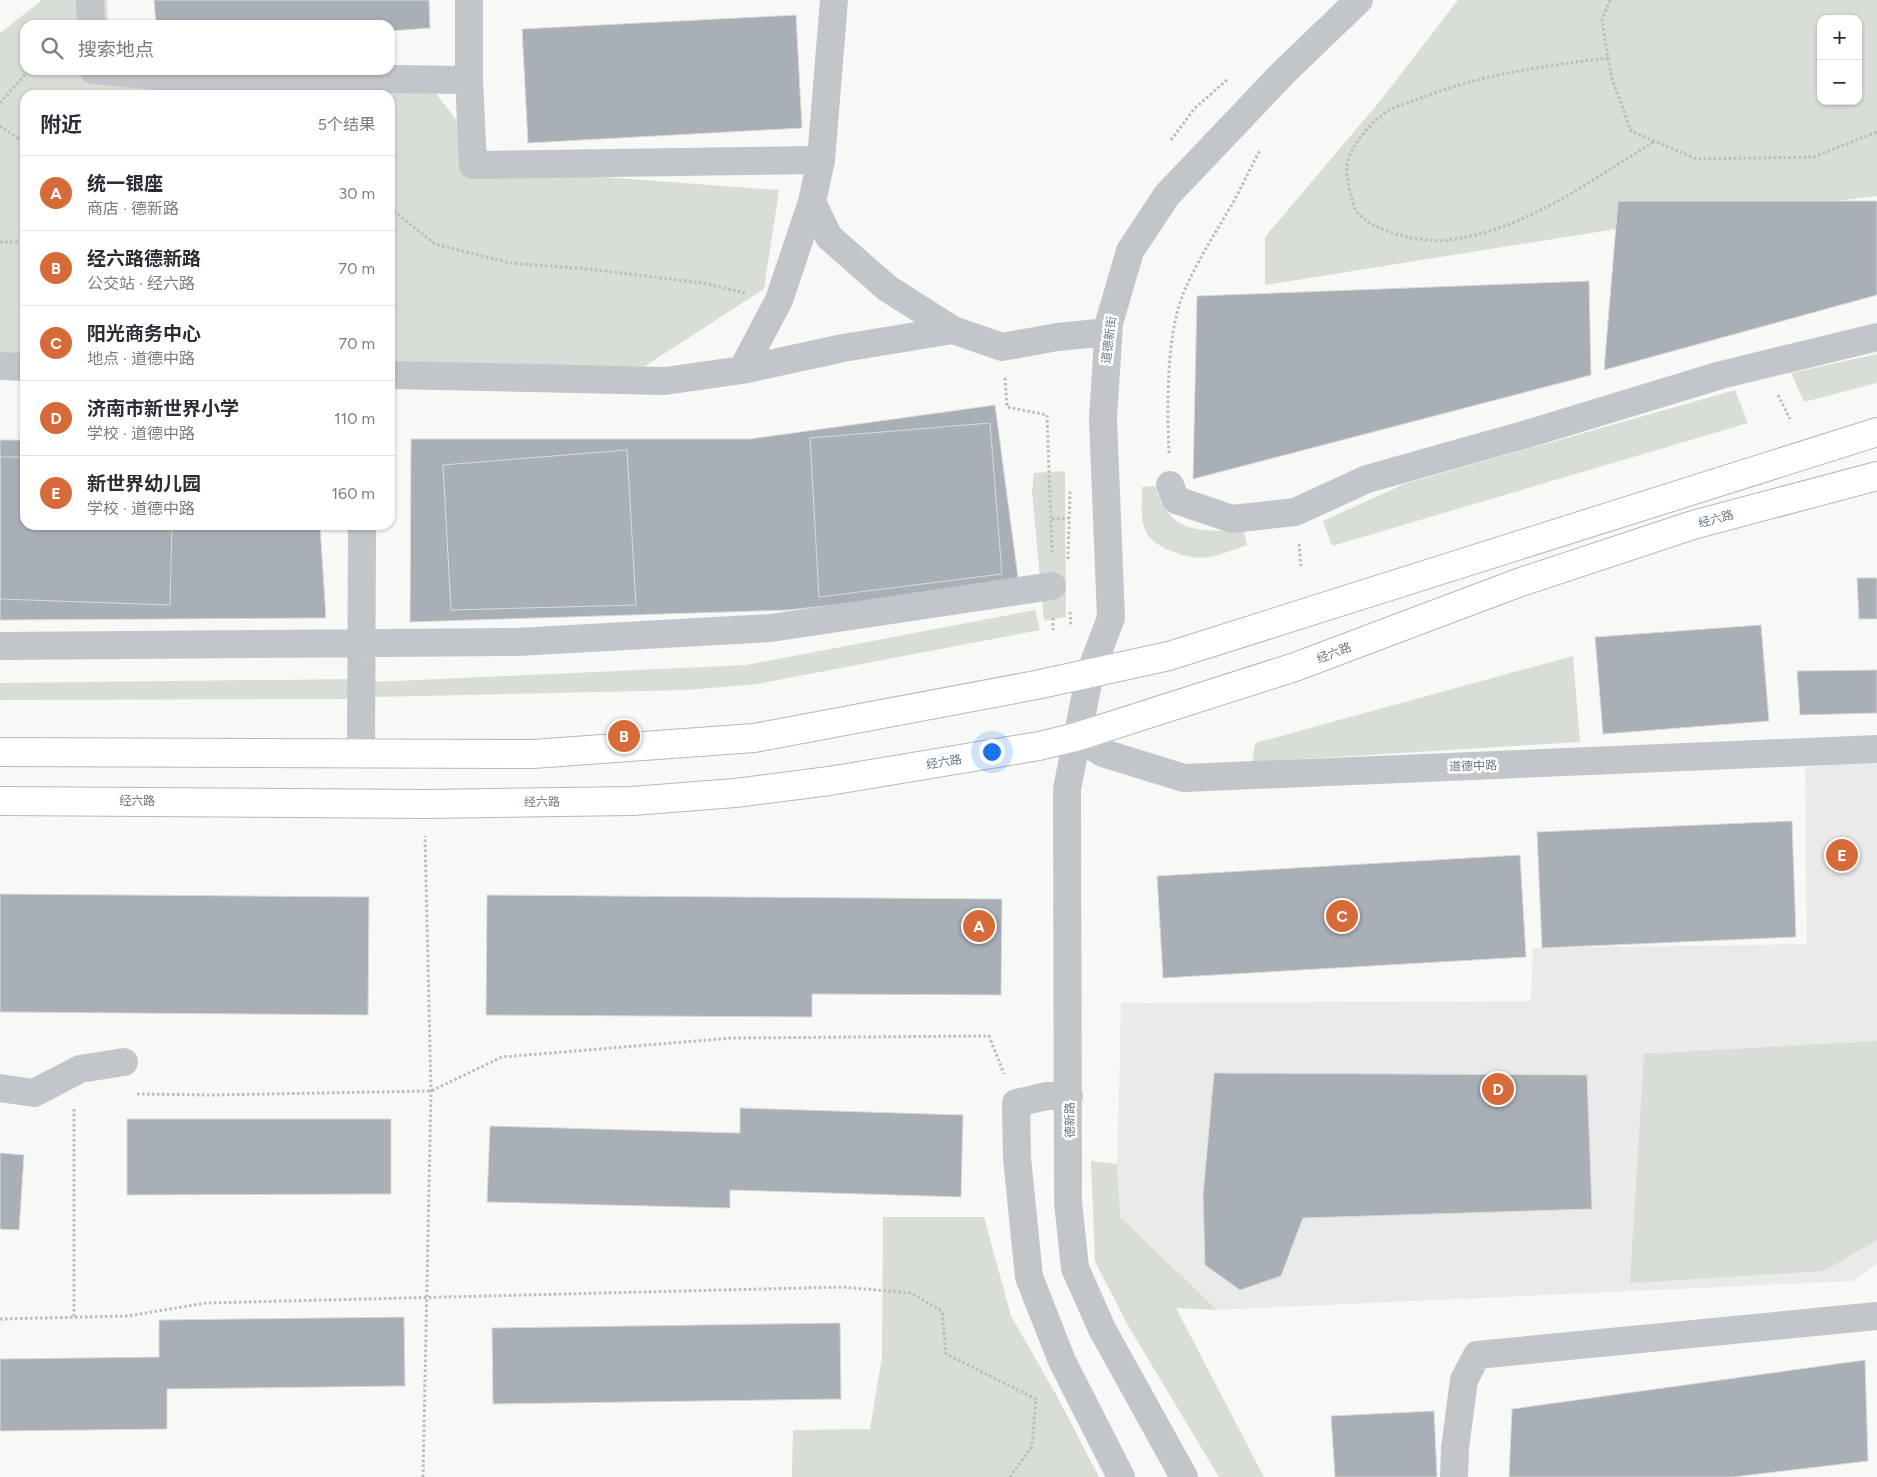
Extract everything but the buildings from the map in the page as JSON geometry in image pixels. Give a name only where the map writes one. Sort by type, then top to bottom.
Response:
[{"type":"main road","points":[[0,752],[533,754],[754,738],[1169,656],[1877,432]]},
{"type":"main road","name":"经六路","points":[[0,801],[427,804],[632,801],[735,793],[829,781],[1038,746],[1076,737],[1295,667],[1518,583],[1692,525],[1877,476]]},
{"type":"street","points":[[90,0],[91,20]]},
{"type":"street","points":[[469,0],[469,80],[473,165],[821,160]]},
{"type":"street","points":[[742,370],[779,300],[812,202],[821,160],[834,0]]},
{"type":"street","name":"道德新街","points":[[1076,737],[1090,673],[1111,618],[1103,419],[1108,332],[1130,250],[1168,195],[1283,73],[1359,0]]},
{"type":"street","points":[[150,75],[469,80]]},
{"type":"street","points":[[812,202],[829,237],[886,288],[953,330],[1002,347],[1057,337],[1108,332]]},
{"type":"street","points":[[395,375],[665,381],[742,370],[843,348],[953,330]]},
{"type":"street","points":[[1170,485],[1176,500],[1232,520],[1295,512],[1366,479],[1527,434],[1721,375],[1877,337]]},
{"type":"street","points":[[0,366],[20,366]]},
{"type":"street","points":[[361,754],[362,530]]},
{"type":"street","points":[[0,646],[517,642],[771,628],[1052,586]]},
{"type":"street","name":"道德中路","points":[[1076,737],[1103,753],[1184,778],[1877,749]]},
{"type":"street","name":"德新路","points":[[1076,737],[1068,789],[1068,1202],[1075,1268],[1102,1329],[1184,1477]]},
{"type":"street","points":[[0,1088],[34,1093],[80,1069],[124,1062]]},
{"type":"street","points":[[1069,1096],[1047,1096],[1016,1103],[1017,1158],[1029,1277],[1062,1361],[1121,1477]]},
{"type":"street","points":[[1454,1477],[1455,1448],[1464,1380],[1477,1356],[1877,1316]]},
{"type":"path","points":[[1610,0],[1602,20],[1608,58],[1612,79],[1631,131],[1697,159],[1813,157],[1877,132]]},
{"type":"path","points":[[1608,58],[1544,66],[1475,81],[1433,93],[1388,111],[1364,132],[1348,158],[1347,184],[1356,211],[1375,227],[1423,241],[1448,240],[1505,227],[1556,201],[1655,141]]},
{"type":"path","points":[[0,103],[25,75]]},
{"type":"path","points":[[0,126],[20,140]]},
{"type":"path","points":[[1170,485],[1167,396],[1175,328],[1182,296],[1203,253],[1235,199],[1260,150]]},
{"type":"path","points":[[395,212],[434,244],[510,263],[588,269],[703,283],[779,300]]},
{"type":"path","points":[[0,242],[20,242]]},
{"type":"path","points":[[1002,347],[1007,407],[1047,415],[1052,520],[1053,630]]},
{"type":"path","points":[[1052,520],[1069,518]]},
{"type":"path","points":[[424,1477],[431,1091],[425,828]]},
{"type":"path","points":[[134,1094],[212,1095],[431,1091],[502,1057],[732,1038],[988,1036],[1016,1103]]},
{"type":"path","points":[[74,1103],[74,1317]]},
{"type":"path","points":[[0,1319],[128,1316],[206,1303],[426,1296],[842,1287],[911,1293],[942,1311],[946,1354],[1036,1399],[1032,1446],[1010,1477]]},
{"type":"shaded area","points":[[42,0],[107,0],[108,20],[20,20],[20,75],[267,75],[432,88],[493,169],[779,190],[764,289],[645,366],[395,370],[395,90],[20,90],[20,375],[0,376],[0,33]]},
{"type":"shaded area","points":[[1458,0],[1877,0],[1877,196],[1647,224],[1265,285],[1265,237],[1380,101]]},
{"type":"shaded area","points":[[1877,354],[1877,383],[1804,402],[1791,373]]},
{"type":"shaded area","points":[[1735,390],[1748,423],[1332,546],[1323,521],[1404,484]]},
{"type":"shaded area","points":[[1065,471],[1066,617],[1044,621],[1032,491],[1034,473]]},
{"type":"shaded area","points":[[1155,486],[1161,502],[1169,514],[1178,522],[1200,530],[1244,531],[1247,545],[1215,556],[1202,558],[1173,552],[1156,543],[1149,537],[1142,519],[1142,487]]},
{"type":"shaded area","points":[[1035,610],[1040,630],[757,684],[687,690],[374,697],[374,682],[746,665]]},
{"type":"shaded area","points":[[1573,656],[1580,742],[1252,762],[1255,743]]},
{"type":"shaded area","points":[[356,679],[355,699],[0,700],[0,683]]},
{"type":"shaded area","points":[[1877,762],[1877,1263],[1853,1281],[1217,1310],[1120,1217],[1117,1182],[1121,1003],[1531,1001],[1533,948],[1807,944],[1805,767]]},
{"type":"shaded area","points":[[1877,1041],[1877,1240],[1824,1271],[1630,1283],[1644,1054]]},
{"type":"shaded area","points":[[1091,1161],[1117,1164],[1120,1217],[1217,1310],[1176,1308],[1264,1477],[1219,1477],[1130,1329],[1095,1262]]},
{"type":"shaded area","points":[[883,1217],[984,1217],[1011,1316],[1057,1396],[1099,1477],[792,1477],[793,1430],[870,1429],[882,1357]]},
{"type":"place","name":"经六路德新路","points":[[624,736]]},
{"type":"place","name":"新世界幼儿园","points":[[1842,855]]},
{"type":"place","name":"阳光商务中心","points":[[1342,916]]},
{"type":"place","name":"统一银座","points":[[979,926]]},
{"type":"place","name":"济南市新世界小学","points":[[1498,1089]]}]
